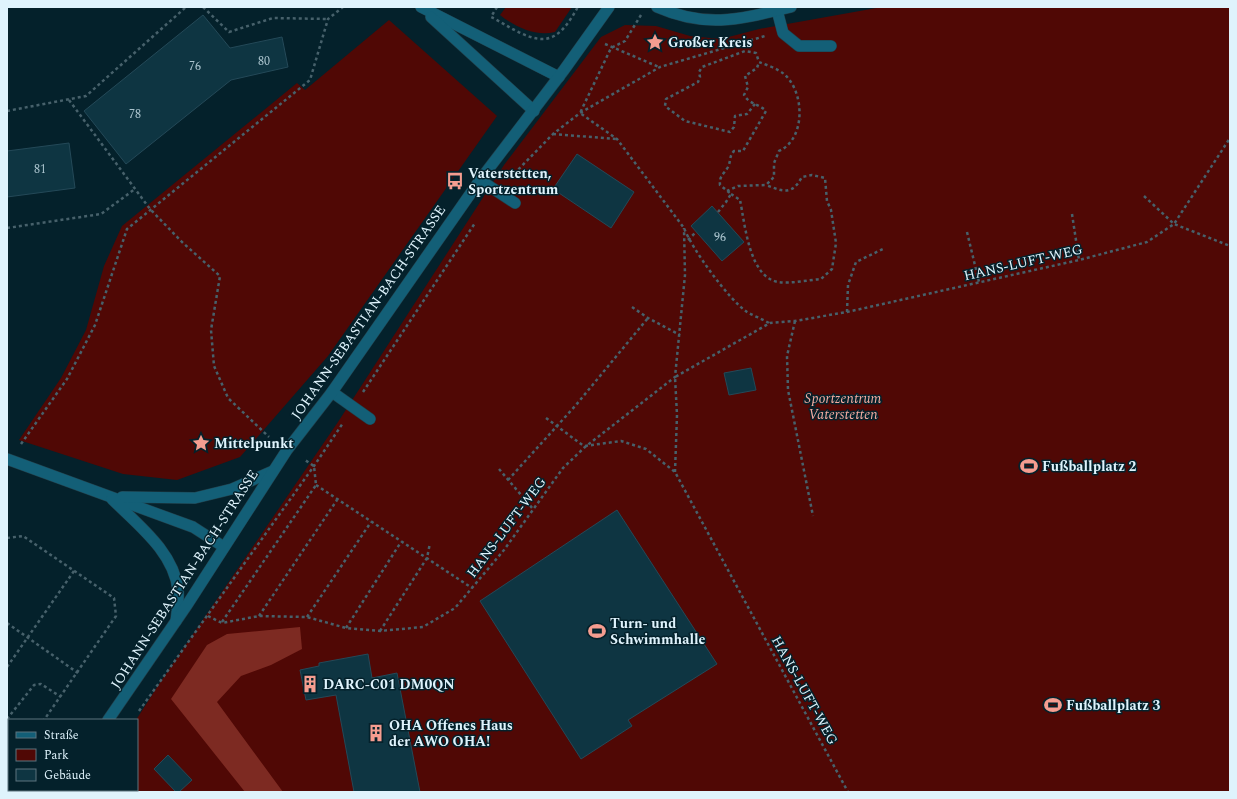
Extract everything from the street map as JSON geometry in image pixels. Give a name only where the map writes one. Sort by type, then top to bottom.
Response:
[{"type":"street","points":[[420,7],[559,77]]},
{"type":"street","points":[[420,7],[534,111]]},
{"type":"street","name":"JOHANN-SEBASTIAN-BACH-STRASSE","points":[[109,719],[187,605],[288,447],[332,392],[480,180],[534,111],[609,7]]},
{"type":"street","points":[[657,7],[673,14],[715,21],[742,18],[791,7]]},
{"type":"street","points":[[777,10],[783,33],[799,46],[831,46]]},
{"type":"street","points":[[480,180],[496,192],[515,203]]},
{"type":"street","points":[[332,392],[370,419]]},
{"type":"street","points":[[8,459],[193,527],[224,547]]},
{"type":"street","points":[[109,496],[194,498],[232,489],[273,471]]},
{"type":"street","points":[[109,496],[148,535],[169,560],[178,590],[176,621]]},
{"type":"path","points":[[7,111],[86,96],[186,7]]},
{"type":"path","points":[[203,7],[229,32],[273,18],[328,19]]},
{"type":"path","points":[[8,459],[67,379],[95,325],[127,229],[310,80],[328,19],[343,7]]},
{"type":"path","points":[[497,7],[491,17],[530,37],[540,39],[554,37],[562,29],[578,7]]},
{"type":"path","points":[[580,113],[611,48],[625,41],[642,14]]},
{"type":"path","points":[[137,714],[314,466],[496,192],[553,134],[580,113],[660,67],[755,38],[783,33]]},
{"type":"path","points":[[590,34],[611,48],[660,67]]},
{"type":"path","points":[[727,191],[738,186],[766,185],[787,191],[796,187],[802,177],[812,175],[825,178],[827,201],[831,210],[836,243],[832,269],[821,279],[778,282],[761,273],[752,257],[740,200],[727,191],[720,185],[720,179],[728,167],[730,156],[734,151],[743,151],[766,111],[755,104],[747,101],[744,95],[748,87],[745,76],[757,68],[759,62],[756,53],[746,51],[702,67],[699,72],[700,77],[698,82],[666,99],[665,106],[685,121],[730,132],[734,127],[735,116],[747,114],[755,104]]},
{"type":"path","points":[[759,62],[784,74],[794,87],[799,107],[799,122],[794,137],[784,148],[779,151],[774,163],[774,177],[766,185]]},
{"type":"path","points":[[69,100],[150,209],[182,242],[220,276],[211,330],[214,366],[228,398],[269,437]]},
{"type":"path","name":"HANS-LUFT-WEG","points":[[580,113],[617,139],[684,228],[688,240],[718,281],[746,312],[770,323]]},
{"type":"path","points":[[553,134],[617,139]]},
{"type":"path","name":"HANS-LUFT-WEG","points":[[222,623],[259,616],[307,617],[346,628],[380,630],[423,627],[455,608],[504,550],[563,468],[585,446],[675,377],[770,323],[795,321],[847,312],[1079,260],[1148,242],[1174,224],[1230,138]]},
{"type":"path","points":[[7,228],[101,214],[135,189]]},
{"type":"path","points":[[718,212],[731,194]]},
{"type":"path","points":[[1144,196],[1174,224],[1230,246]]},
{"type":"path","points":[[1072,214],[1079,260]]},
{"type":"path","points":[[675,472],[678,415],[675,377],[685,275],[684,228]]},
{"type":"path","points":[[688,240],[696,232]]},
{"type":"path","points":[[967,232],[979,282]]},
{"type":"path","points":[[847,312],[848,285],[856,262],[885,248]]},
{"type":"path","points":[[632,307],[648,318],[680,335]]},
{"type":"path","points":[[508,480],[558,426],[648,318]]},
{"type":"path","points":[[795,321],[787,356],[788,390],[813,516]]},
{"type":"path","points":[[546,418],[585,446]]},
{"type":"path","name":"HANS-LUFT-WEG","points":[[585,446],[621,441],[646,449],[675,472],[848,792]]},
{"type":"path","points":[[305,460],[314,466]]},
{"type":"path","points":[[187,605],[222,623],[316,485],[314,466]]},
{"type":"path","points":[[499,469],[533,509]]},
{"type":"path","points":[[316,485],[472,588]]},
{"type":"path","points":[[259,616],[337,500]]},
{"type":"path","points":[[307,617],[370,522]]},
{"type":"path","points":[[7,538],[23,536],[114,598],[116,616],[45,719]]},
{"type":"path","points":[[346,628],[401,542]]},
{"type":"path","points":[[380,630],[427,558],[430,543]]},
{"type":"path","points":[[7,667],[74,571]]},
{"type":"path","points":[[7,623],[78,672]]},
{"type":"path","points":[[7,719],[34,685],[41,684],[60,697]]},
{"type":"green space","points":[[506,7],[572,7],[555,32],[540,33],[519,27],[500,15]]},
{"type":"green space","name":"Sportzentrum Vaterstetten","points":[[882,7],[1230,7],[1230,792],[101,792],[138,791],[138,719],[137,719],[338,422],[504,165],[601,37],[625,25],[656,26],[690,36],[721,39],[759,29]]},
{"type":"green space","points":[[389,20],[497,116],[328,356],[240,457],[177,480],[123,474],[19,440],[61,378],[86,330],[104,266],[122,226],[297,83],[305,90]]},
{"type":"shaded area","points":[[300,627],[302,649],[271,665],[241,676],[217,702],[283,792],[245,792],[171,699],[207,645],[227,634]]},
{"type":"building","points":[[203,15],[230,48],[282,37],[288,67],[231,80],[126,164],[84,111]]},
{"type":"building","points":[[69,143],[75,188],[7,197],[7,151]]},
{"type":"building","points":[[577,154],[634,192],[611,228],[553,189]]},
{"type":"building","points":[[712,206],[744,242],[722,261],[691,226]]},
{"type":"building","points":[[751,368],[756,390],[729,395],[724,373]]},
{"type":"building","name":"Turn- und Schwimmhalle","points":[[617,510],[717,664],[628,720],[632,726],[581,759],[480,601]]},
{"type":"building","name":"OHA Offenes Haus der AWO OHA!","points":[[368,654],[372,678],[397,673],[420,792],[354,792],[336,695],[306,700],[300,670],[319,666],[319,663]]},
{"type":"building","points":[[168,755],[192,780],[179,792],[176,792],[154,769]]},
{"type":"place","name":"Großer Kreis","points":[[655,42]]},
{"type":"place","name":"Vaterstetten, Sportzentrum","points":[[455,181]]},
{"type":"place","name":"Mittelpunkt","points":[[201,443]]},
{"type":"place","name":"Fußballplatz 2","points":[[1029,466]]},
{"type":"place","name":"Turn- und Schwimmhalle","points":[[597,631]]},
{"type":"place","name":"DARC-C01 DM0QN","points":[[310,684]]},
{"type":"place","name":"Fußballplatz 3","points":[[1053,705]]},
{"type":"place","name":"OHA Offenes Haus der AWO OHA!","points":[[376,733]]}]
